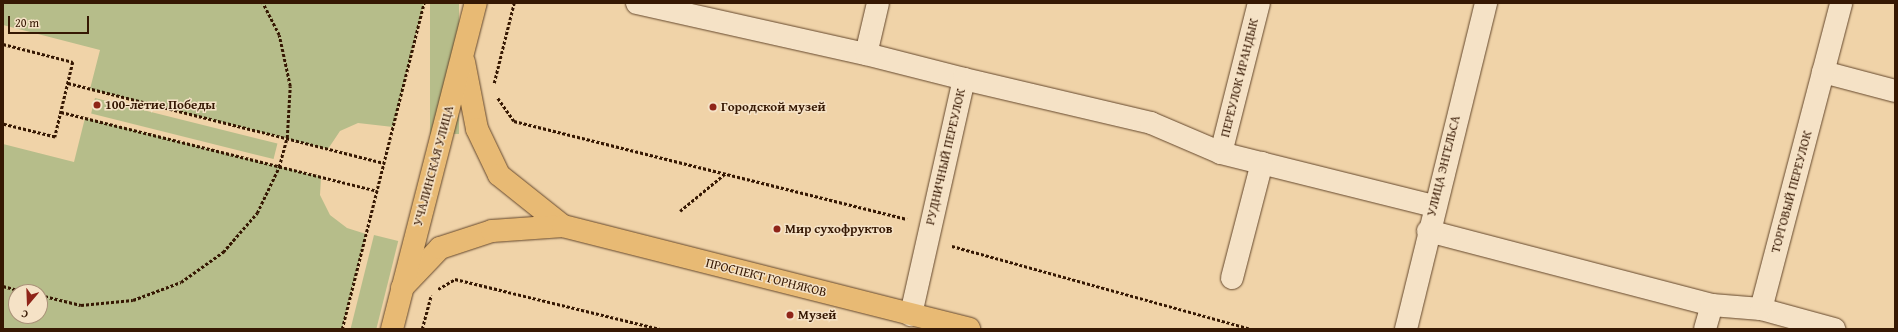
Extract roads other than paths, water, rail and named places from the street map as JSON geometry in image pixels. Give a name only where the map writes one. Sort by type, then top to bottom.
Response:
[{"type":"main road","name":"УЧАЛИНСКАЯ УЛИЦА","points":[[392,329],[476,3]]},
{"type":"main road","points":[[463,56],[477,128],[499,175],[563,226]]},
{"type":"main road","points":[[402,288],[440,248],[492,231],[563,226]]},
{"type":"main road","name":"ПРОСПЕКТ ГОРНЯКОВ","points":[[563,226],[916,320],[969,329]]},
{"type":"street","name":"РУДНИЧНЫЙ ПЕРЕУЛОК","points":[[637,3],[866,54],[964,79],[930,231],[916,320]]},
{"type":"street","points":[[866,54],[878,3]]},
{"type":"street","name":"ПЕРЕУЛОК ИРАНДЫК","points":[[1221,153],[1259,3]]},
{"type":"street","name":"УЛИЦА ЭНГЕЛЬСА","points":[[1406,329],[1434,206],[1486,3]]},
{"type":"street","name":"ТОРГОВЫЙ ПЕРЕУЛОК","points":[[1761,309],[1841,3]]},
{"type":"street","points":[[1823,72],[1895,91]]},
{"type":"street","points":[[964,79],[1151,123],[1221,153],[1434,206]]},
{"type":"street","points":[[1232,278],[1262,163]]},
{"type":"street","points":[[1428,232],[1712,306],[1761,309],[1834,329]]},
{"type":"street","points":[[1705,329],[1712,306]]},
{"type":"place","name":"100-летие Победы","points":[[97,105]]},
{"type":"place","name":"Городской музей","points":[[713,107]]},
{"type":"place","name":"Мир сухофруктов","points":[[777,229]]},
{"type":"place","name":"Музей","points":[[790,315]]}]
